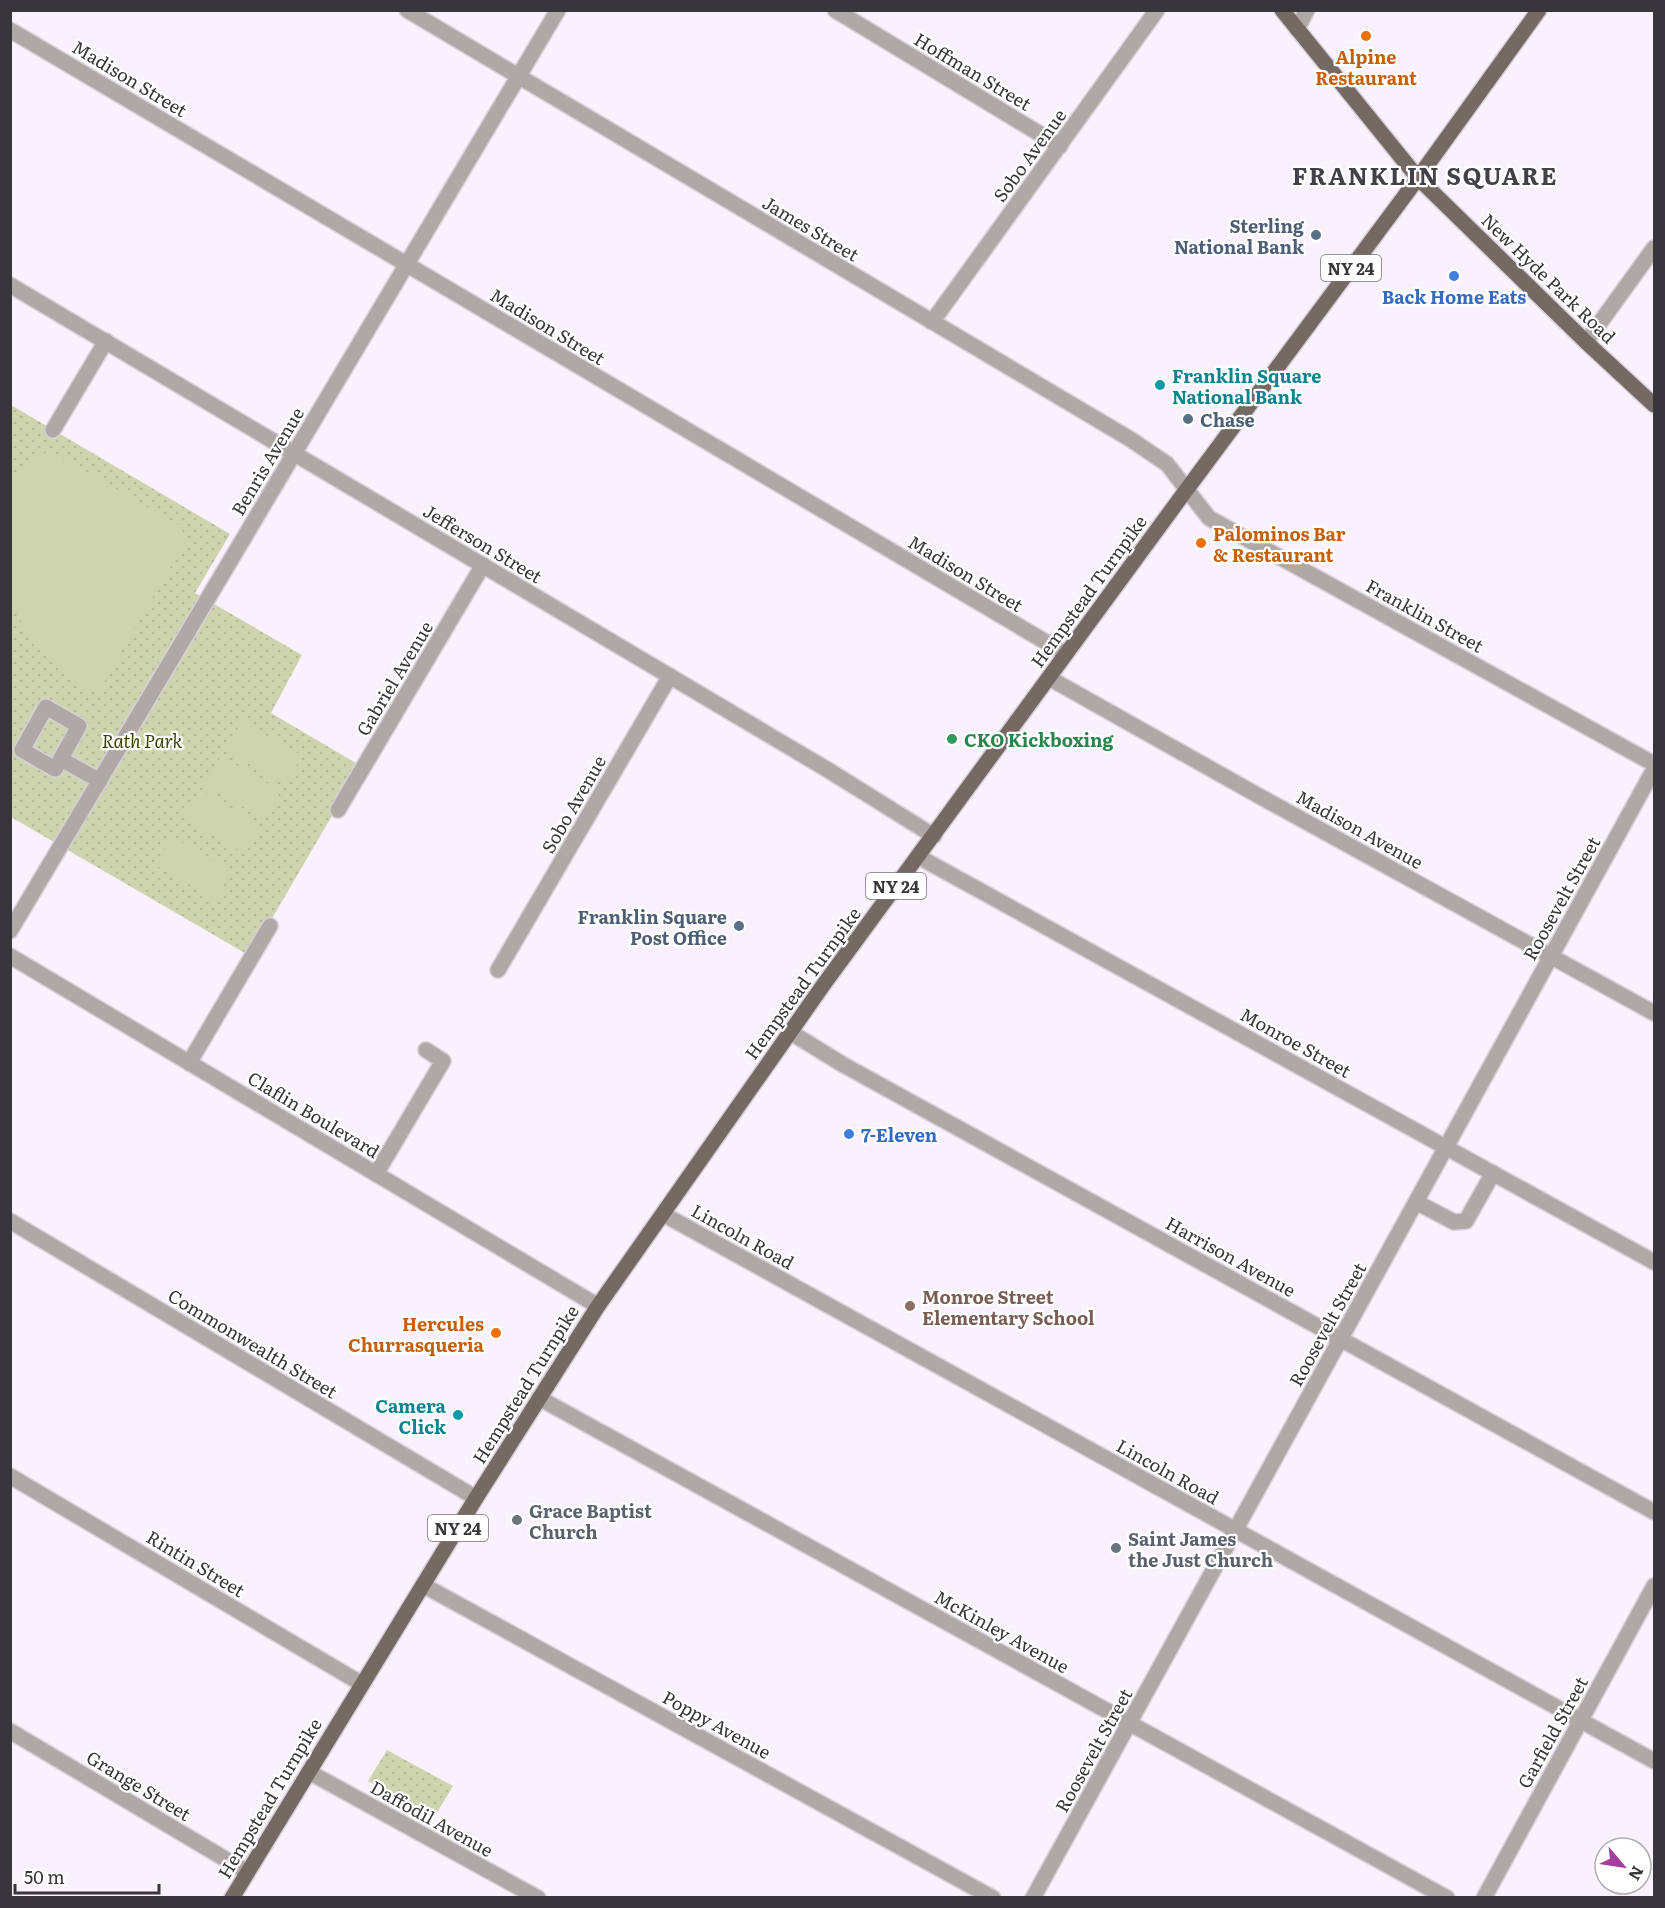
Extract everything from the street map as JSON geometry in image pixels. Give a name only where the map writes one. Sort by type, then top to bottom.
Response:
[{"type":"main road","name":"New Hyde Park Road","points":[[1281,10],[1418,178],[1654,405]]},
{"type":"main road","name":"Hempstead Turnpike","points":[[231,1898],[476,1498],[598,1306],[790,1032],[1539,10]]},
{"type":"street","name":"James Street","points":[[407,10],[1130,440],[1167,464],[1187,489]]},
{"type":"street","name":"Benris Avenue","points":[[10,931],[558,10]]},
{"type":"street","name":"Hoffman Street","points":[[835,10],[1060,146]]},
{"type":"street","name":"Sobo Avenue","points":[[932,322],[1157,10]]},
{"type":"street","points":[[1297,29],[1307,10]]},
{"type":"street","name":"Madison Street","points":[[10,30],[1066,654]]},
{"type":"street","points":[[1586,342],[1654,248]]},
{"type":"street","name":"Jefferson Street","points":[[10,285],[670,676],[934,836]]},
{"type":"street","points":[[54,430],[106,341]]},
{"type":"street","name":"Franklin Street","points":[[1187,489],[1209,518],[1654,764]]},
{"type":"street","name":"Gabriel Avenue","points":[[339,810],[483,565]]},
{"type":"street","name":"Sobo Avenue","points":[[498,970],[670,676]]},
{"type":"street","name":"Madison Avenue","points":[[1049,678],[1259,796],[1654,1012]]},
{"type":"street","points":[[61,759],[100,781]]},
{"type":"street","name":"Roosevelt Street","points":[[1033,1898],[1654,769]]},
{"type":"street","name":"Monroe Street","points":[[919,857],[1654,1262]]},
{"type":"street","points":[[189,1063],[270,926]]},
{"type":"street","name":"Claflin Boulevard","points":[[10,956],[598,1306]]},
{"type":"street","name":"Harrison Avenue","points":[[790,1032],[850,1069],[1654,1512]]},
{"type":"street","points":[[376,1174],[443,1061],[426,1050]]},
{"type":"street","points":[[1416,1202],[1454,1222],[1466,1221],[1493,1173]]},
{"type":"street","name":"Lincoln Road","points":[[663,1214],[1654,1761]]},
{"type":"street","name":"Commonwealth Street","points":[[10,1221],[476,1498]]},
{"type":"street","name":"McKinley Avenue","points":[[540,1398],[1447,1898]]},
{"type":"street","name":"Rintin Street","points":[[10,1476],[362,1684]]},
{"type":"street","name":"Poppy Avenue","points":[[423,1585],[993,1898]]},
{"type":"street","name":"Garfield Street","points":[[1484,1898],[1654,1586]]},
{"type":"street","name":"Grange Street","points":[[10,1731],[247,1872]]},
{"type":"street","name":"Daffodil Avenue","points":[[309,1772],[538,1898]]},
{"type":"green space","name":"Rath Park","points":[[11,405],[230,534],[195,593],[302,655],[271,713],[361,766],[250,956],[11,817]]},
{"type":"green space","points":[[49,450],[182,527],[184,544],[100,689],[81,691],[31,642],[11,600],[11,476]]},
{"type":"green space","points":[[242,721],[302,756],[285,785],[225,750]]},
{"type":"green space","points":[[221,756],[281,791],[264,819],[204,785]]},
{"type":"green space","points":[[200,790],[260,825],[243,853],[183,818]]},
{"type":"green space","points":[[172,836],[232,871],[216,900],[155,865]]},
{"type":"green space","points":[[387,1750],[453,1786],[435,1816],[368,1781]]},
{"type":"place","name":"Alpine Restaurant","points":[[1366,36]]},
{"type":"place","name":"Sterling National Bank","points":[[1316,235]]},
{"type":"place","name":"Back Home Eats","points":[[1454,276]]},
{"type":"place","name":"Franklin Square National Bank","points":[[1160,385]]},
{"type":"place","name":"Chase","points":[[1188,419]]},
{"type":"place","name":"Palominos Bar & Restaurant","points":[[1201,543]]},
{"type":"place","name":"CKO Kickboxing","points":[[952,739]]},
{"type":"place","name":"Franklin Square Post Office","points":[[739,926]]},
{"type":"place","name":"7-Eleven","points":[[849,1134]]},
{"type":"place","name":"Monroe Street Elementary School","points":[[910,1306]]},
{"type":"place","name":"Hercules Churrasqueria","points":[[496,1333]]},
{"type":"place","name":"Camera Click","points":[[458,1415]]},
{"type":"place","name":"Grace Baptist Church","points":[[517,1520]]},
{"type":"place","name":"Saint James the Just Church","points":[[1116,1548]]},
{"type":"district","name":"FRANKLIN SQUARE","points":[[1425,174]]}]
